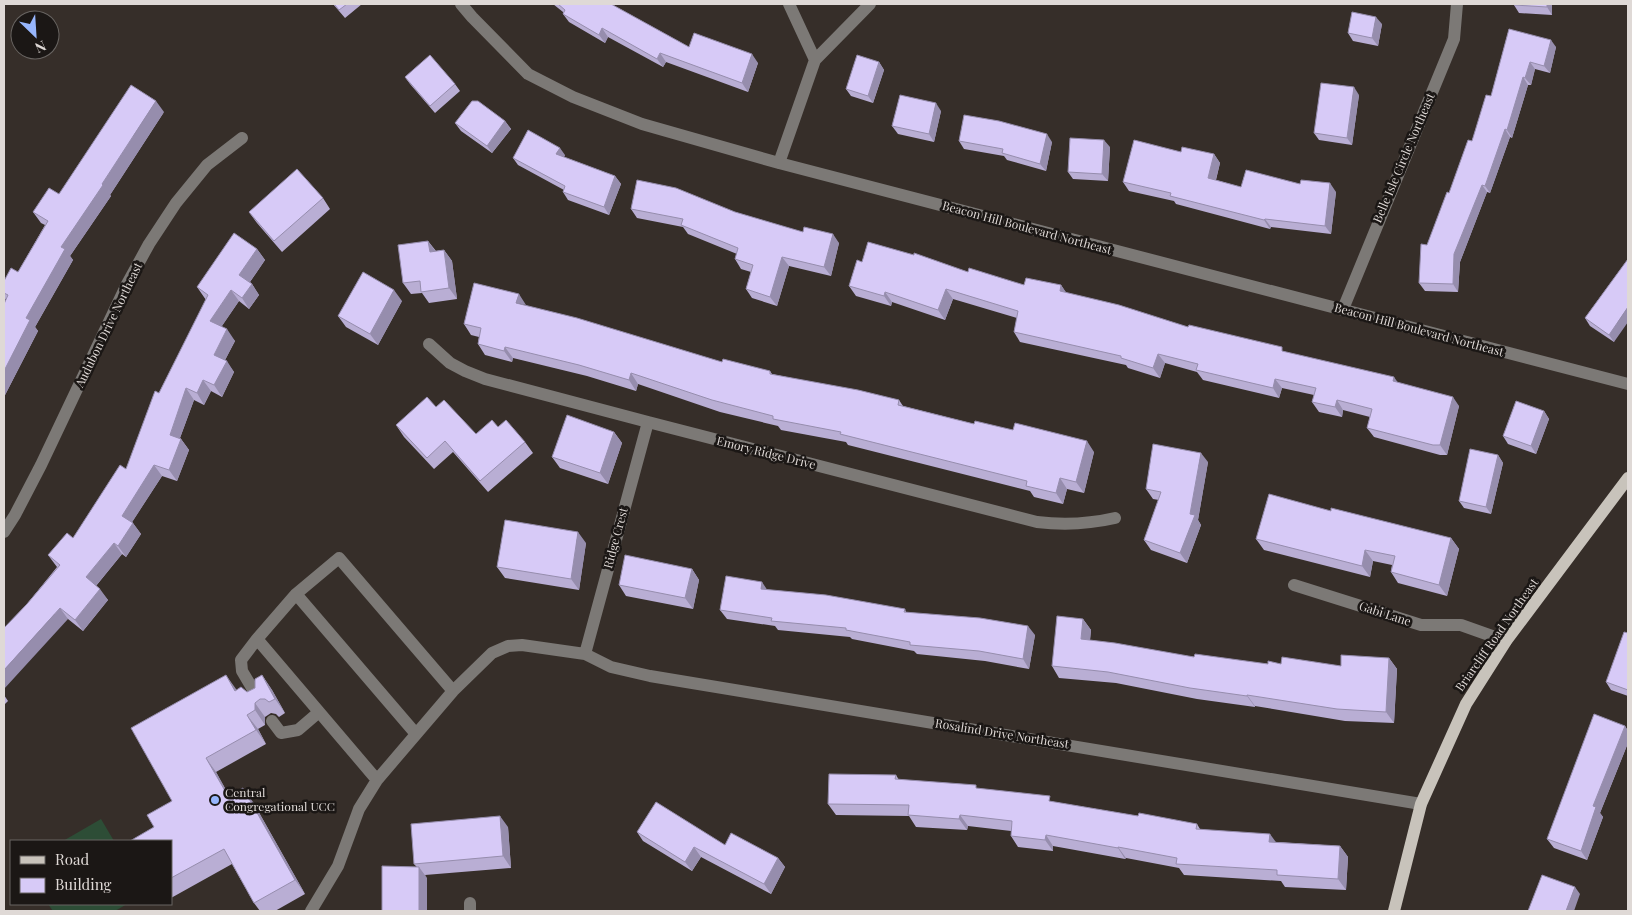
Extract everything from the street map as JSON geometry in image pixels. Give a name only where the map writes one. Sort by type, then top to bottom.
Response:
[{"type":"main road","name":"Briarcliff Road Northeast","points":[[1394,911],[1421,804],[1466,704],[1506,642],[1628,478]]},
{"type":"street","name":"Beacon Hill Boulevard Northeast","points":[[461,4],[472,18],[528,74],[573,97],[642,124],[779,163],[1628,384]]},
{"type":"street","points":[[789,4],[815,60]]},
{"type":"street","points":[[779,163],[815,60],[870,4]]},
{"type":"street","name":"Belle Isle Circle Northeast","points":[[1343,310],[1454,39],[1457,4]]},
{"type":"street","name":"Audubon Drive Northeast","points":[[4,532],[41,465],[126,286],[149,244],[176,203],[207,165],[242,138]]},
{"type":"street","name":"Emory Ridge Drive","points":[[429,344],[450,364],[464,372],[485,379],[1037,522],[1057,524],[1095,522],[1115,518]]},
{"type":"street","name":"Ridge Crest","points":[[585,654],[648,422]]},
{"type":"street","points":[[258,698],[242,671],[241,660],[296,594],[339,558],[453,691]]},
{"type":"street","name":"Gabi Lane","points":[[1294,585],[1421,625],[1461,625],[1506,642]]},
{"type":"street","points":[[296,594],[416,734]]},
{"type":"street","points":[[257,639],[377,780]]},
{"type":"street","name":"Rosalind Drive Northeast","points":[[311,911],[338,866],[359,809],[377,780],[453,691],[492,652],[508,646],[522,645],[585,654],[611,667],[650,676],[1421,804]]},
{"type":"street","points":[[272,721],[281,733],[298,730],[319,712]]},
{"type":"green space","points":[[101,819],[113,840],[65,840]]},
{"type":"green space","points":[[49,905],[125,905],[115,911],[53,911]]},
{"type":"building","points":[[334,4],[347,4],[339,10]]},
{"type":"building","points":[[558,4],[611,4],[689,47],[694,33],[752,54],[742,83],[660,53],[657,59],[602,28],[599,35],[563,14],[565,10]]},
{"type":"building","points":[[1547,4],[1547,7],[1514,5]]},
{"type":"building","points":[[1352,12],[1376,17],[1372,38],[1348,33]]},
{"type":"building","points":[[1509,29],[1551,40],[1544,66],[1530,62],[1525,78],[1523,77],[1507,130],[1505,129],[1485,186],[1482,185],[1454,254],[1453,284],[1419,283],[1421,244],[1427,245],[1447,192],[1449,193],[1468,140],[1472,141],[1486,95],[1491,96]]},
{"type":"building","points":[[430,55],[455,84],[430,106],[405,77]]},
{"type":"building","points":[[857,55],[879,62],[868,96],[846,89]]},
{"type":"building","points":[[1321,83],[1354,87],[1347,138],[1314,133]]},
{"type":"building","points":[[131,85],[156,101],[61,247],[65,249],[26,318],[30,320],[4,371],[4,304],[8,295],[4,293],[4,281],[11,268],[18,272],[48,221],[33,212],[49,188],[59,194]]},
{"type":"building","points":[[900,95],[936,103],[929,134],[892,126]]},
{"type":"building","points":[[472,101],[478,101],[505,121],[487,146],[455,123]]},
{"type":"building","points":[[964,115],[999,121],[1047,134],[1040,164],[1002,153],[1003,149],[959,141]]},
{"type":"building","points":[[528,130],[560,148],[556,154],[615,176],[604,207],[563,192],[565,186],[513,158]]},
{"type":"building","points":[[1070,138],[1104,140],[1102,174],[1068,172]]},
{"type":"building","points":[[1134,140],[1181,152],[1182,147],[1214,154],[1208,178],[1241,187],[1246,170],[1300,184],[1301,180],[1330,183],[1325,226],[1264,220],[1170,196],[1171,193],[1123,182]]},
{"type":"building","points":[[297,169],[323,198],[274,241],[249,212]]},
{"type":"building","points":[[637,180],[676,188],[735,212],[803,232],[804,227],[833,234],[824,267],[782,257],[770,297],[746,289],[753,265],[735,259],[738,248],[681,225],[683,219],[631,209]]},
{"type":"building","points":[[234,233],[257,249],[239,275],[252,284],[242,298],[231,290],[210,321],[227,329],[214,355],[227,361],[214,385],[203,380],[197,393],[186,388],[170,435],[181,439],[169,470],[154,465],[122,516],[133,523],[118,546],[114,543],[86,577],[100,589],[75,620],[60,608],[4,670],[4,628],[60,565],[48,555],[67,533],[73,538],[120,465],[126,469],[155,391],[159,393],[208,295],[197,287]]},
{"type":"building","points":[[428,241],[430,252],[444,250],[449,288],[421,292],[420,281],[403,283],[398,245]]},
{"type":"building","points":[[868,242],[914,255],[914,253],[968,272],[969,268],[1024,285],[1026,278],[1061,285],[1060,291],[1119,305],[1188,327],[1189,325],[1282,347],[1282,351],[1394,377],[1393,381],[1453,397],[1440,445],[1433,445],[1367,428],[1372,409],[1337,400],[1335,407],[1312,402],[1316,388],[1275,379],[1273,388],[1196,370],[1198,364],[1158,354],[1153,368],[1121,358],[1121,356],[1014,332],[1018,311],[946,289],[938,310],[885,292],[884,296],[849,286],[857,260],[862,262]]},
{"type":"building","points":[[1628,259],[1628,307],[1609,335],[1585,318]]},
{"type":"building","points":[[363,272],[394,290],[370,334],[338,316]]},
{"type":"building","points":[[474,283],[519,294],[516,303],[577,318],[722,362],[723,359],[770,371],[770,374],[858,390],[899,400],[898,405],[974,424],[975,421],[1013,430],[1015,423],[1087,441],[1076,482],[1060,478],[1056,493],[1026,486],[1027,481],[840,434],[841,432],[773,419],[773,416],[712,400],[631,373],[629,380],[579,365],[505,347],[504,351],[478,344],[481,328],[464,324]]},
{"type":"building","points":[[427,397],[436,407],[444,400],[476,434],[492,420],[498,427],[506,420],[525,442],[480,481],[445,441],[427,458],[396,425]]},
{"type":"building","points":[[1516,401],[1544,411],[1531,446],[1503,436]]},
{"type":"building","points":[[567,415],[614,432],[600,473],[552,457]]},
{"type":"building","points":[[1153,444],[1201,453],[1190,514],[1195,515],[1180,553],[1144,540],[1161,492],[1146,489]]},
{"type":"building","points":[[1470,449],[1498,455],[1486,507],[1459,501]]},
{"type":"building","points":[[1269,494],[1331,511],[1331,508],[1451,538],[1439,585],[1391,572],[1395,556],[1365,550],[1362,566],[1256,539]]},
{"type":"building","points":[[505,520],[578,532],[571,579],[497,567]]},
{"type":"building","points":[[625,555],[692,569],[685,598],[619,585]]},
{"type":"building","points":[[726,576],[762,582],[761,589],[826,595],[905,609],[904,612],[980,618],[1028,626],[1023,659],[979,651],[910,645],[910,642],[846,630],[846,628],[771,621],[772,618],[720,610]]},
{"type":"building","points":[[1057,616],[1083,619],[1081,639],[1194,657],[1195,654],[1268,664],[1268,661],[1281,664],[1282,657],[1341,666],[1341,655],[1389,658],[1386,712],[1337,709],[1190,688],[1108,672],[1052,666]]},
{"type":"building","points":[[1624,632],[1628,633],[1628,690],[1606,682]]},
{"type":"building","name":"Central Congregational UCC","points":[[226,675],[235,691],[241,687],[247,692],[255,688],[255,679],[262,675],[275,699],[269,702],[265,699],[260,699],[255,703],[255,710],[247,715],[256,730],[206,758],[228,796],[243,788],[295,880],[254,903],[224,849],[172,877],[172,840],[132,840],[154,827],[147,815],[172,801],[131,728]]},
{"type":"building","points":[[1594,714],[1625,726],[1593,806],[1596,807],[1581,851],[1547,839]]},
{"type":"building","points":[[829,774],[896,775],[895,779],[976,785],[976,788],[1050,796],[1049,801],[1138,816],[1139,813],[1197,824],[1196,829],[1270,834],[1269,842],[1340,846],[1338,879],[1277,875],[1277,870],[1176,864],[1177,858],[1118,847],[1046,835],[1045,840],[1011,836],[1012,821],[960,815],[959,819],[908,815],[909,805],[828,804]]},
{"type":"building","points":[[656,802],[725,845],[731,833],[778,858],[764,884],[694,847],[685,862],[637,832]]},
{"type":"building","points":[[500,816],[503,856],[414,864],[411,824]]},
{"type":"building","points":[[382,866],[419,867],[419,911],[382,911]]},
{"type":"building","points":[[1542,875],[1575,887],[1566,911],[1528,911]]},
{"type":"place","name":"Central Congregational UCC","points":[[215,800]]}]
